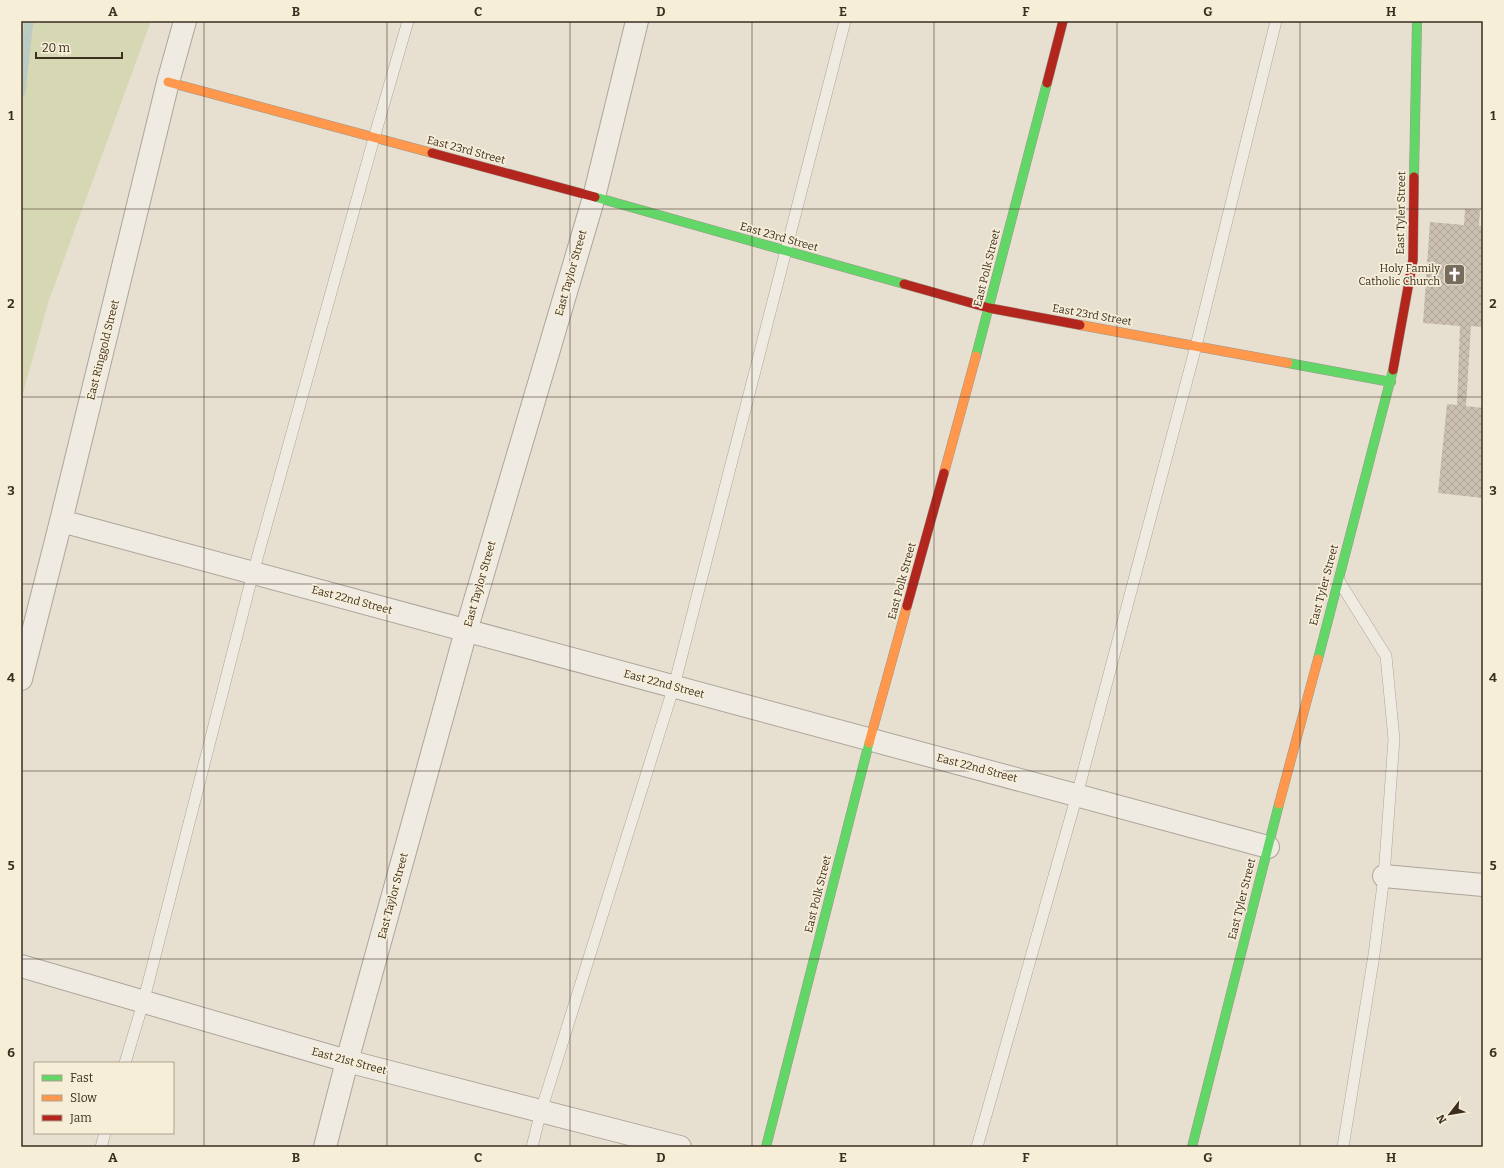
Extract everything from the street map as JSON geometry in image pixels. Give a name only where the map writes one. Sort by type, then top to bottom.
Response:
[{"type":"street","name":"East Ringgold Street","points":[[21,679],[184,21]]},
{"type":"street","name":"East Taylor Street","points":[[325,1147],[347,1061],[466,631],[594,197],[637,21]]},
{"type":"street","name":"East Polk Street","points":[[766,1147],[870,740],[989,308],[1063,21]]},
{"type":"street","name":"East Tyler Street","points":[[1192,1147],[1268,847],[1391,382],[1412,260],[1417,21]]},
{"type":"street","name":"East 23rd Street","points":[[168,82],[594,197],[989,308],[1391,382]]},
{"type":"street","name":"East 22nd Street","points":[[61,521],[1268,847]]},
{"type":"street","points":[[1384,876],[1483,885]]},
{"type":"street","name":"East 21st Street","points":[[21,966],[142,1003],[347,1061],[680,1147]]},
{"type":"lane","points":[[125,1062],[142,1003],[253,573],[408,21]]},
{"type":"lane","points":[[532,1147],[541,1111],[674,686],[845,21]]},
{"type":"lane","points":[[977,1147],[1077,795],[1196,346],[1276,21]]},
{"type":"lane","points":[[1338,579],[1386,656],[1394,739],[1384,876],[1374,955],[1343,1147]]},
{"type":"lane","points":[[101,1147],[105,1134]]},
{"type":"green space","points":[[21,21],[151,21],[49,300],[21,400]]},
{"type":"building","points":[[1465,209],[1480,210],[1479,226],[1483,226],[1483,327],[1471,326],[1466,406],[1483,408],[1483,498],[1438,493],[1447,404],[1457,405],[1460,326],[1423,323],[1430,222],[1464,225]]},
{"type":"waterway","points":[[21,92],[29,21]]},
{"type":"traffic: fast","points":[[1414,177],[1417,21]]},
{"type":"traffic: fast","points":[[976,356],[1047,83]]},
{"type":"traffic: fast","points":[[595,197],[904,284]]},
{"type":"traffic: fast","points":[[1288,363],[1391,382]]},
{"type":"traffic: fast","points":[[1318,659],[1393,370]]},
{"type":"traffic: fast","points":[[766,1147],[869,743]]},
{"type":"traffic: fast","points":[[1192,1147],[1279,804]]},
{"type":"traffic: slow","points":[[168,82],[432,153]]},
{"type":"traffic: slow","points":[[1080,325],[1288,363]]},
{"type":"traffic: slow","points":[[944,473],[976,356]]},
{"type":"traffic: slow","points":[[869,743],[907,606]]},
{"type":"traffic: slow","points":[[1279,804],[1318,659]]},
{"type":"traffic: jam","points":[[1047,83],[1063,21]]},
{"type":"traffic: jam","points":[[432,153],[595,197]]},
{"type":"traffic: jam","points":[[1393,370],[1413,260],[1414,177]]},
{"type":"traffic: jam","points":[[904,284],[989,308],[1080,325]]},
{"type":"traffic: jam","points":[[907,606],[944,473]]},
{"type":"place","name":"Holy Family Catholic Church","points":[[1455,274]]}]
